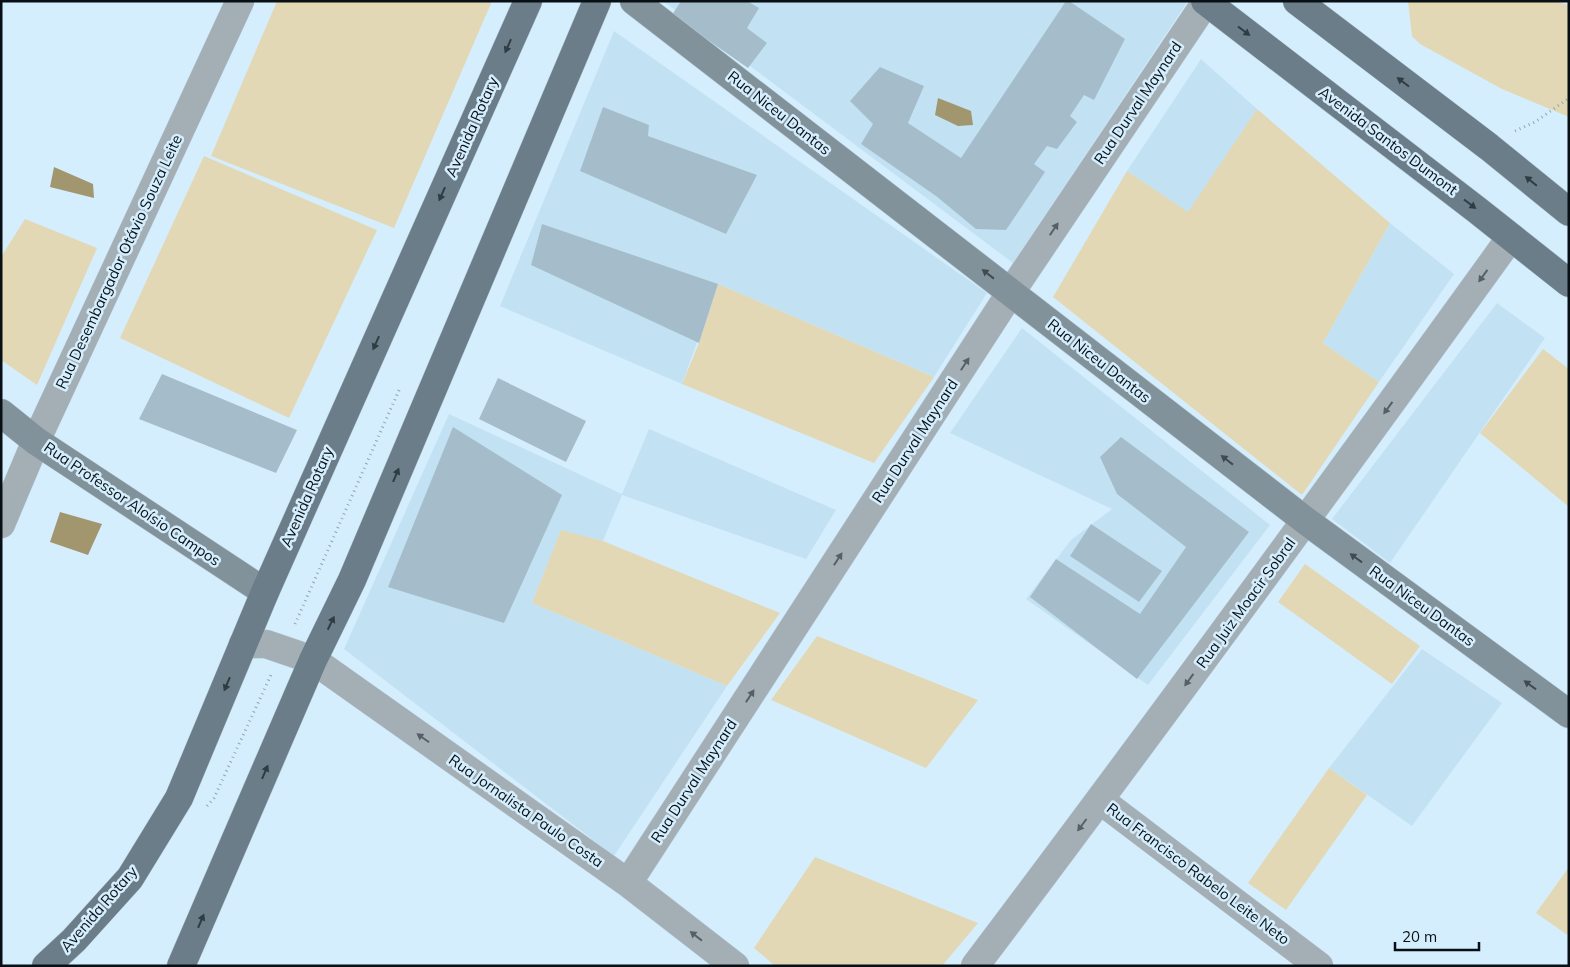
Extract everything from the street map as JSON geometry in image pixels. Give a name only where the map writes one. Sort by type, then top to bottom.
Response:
[{"type":"main road","name":"Avenida Rotary","points":[[46,966],[74,940],[130,878],[179,798],[264,592],[528,1]]},
{"type":"main road","points":[[181,966],[313,660],[352,580],[598,1]]},
{"type":"main road","points":[[1297,1],[1489,147],[1569,212]]},
{"type":"main road","name":"Avenida Santos Dumont","points":[[1206,2],[1569,283]]},
{"type":"street","name":"Rua Desembargador Otávio Souza Leite","points":[[1,524],[36,441],[240,1]]},
{"type":"street","name":"Rua Niceu Dantas","points":[[634,1],[1306,521],[1569,714]]},
{"type":"street","name":"Rua Durval Maynard","points":[[628,884],[1011,292],[1206,2]]},
{"type":"street","name":"Rua Juiz Moacir Sobral","points":[[975,966],[1306,521],[1511,237]]},
{"type":"street","name":"Rua Professor Aloísio Campos","points":[[1,413],[36,441],[264,592]]},
{"type":"street","name":"Rua Jornalista Paulo Costa","points":[[243,644],[266,644],[313,660],[628,884],[735,966]]},
{"type":"street","name":"Rua Francisco Rabelo Leite Neto","points":[[1100,800],[1319,966]]},
{"type":"path","points":[[1489,147],[1504,136],[1535,122],[1569,98]]},
{"type":"path","points":[[202,813],[214,798],[284,649],[402,384]]},
{"type":"shaded area","points":[[277,1],[492,1],[394,228],[211,156]]},
{"type":"shaded area","points":[[663,1],[1188,1],[1013,263]]},
{"type":"shaded area","points":[[1408,1],[1554,1],[1569,5],[1569,117],[1502,89],[1420,44],[1412,36]]},
{"type":"shaded area","points":[[614,31],[987,293],[934,377],[718,284],[682,384],[500,306]]},
{"type":"shaded area","points":[[1201,59],[1257,109],[1188,213],[1127,171]]},
{"type":"shaded area","points":[[938,98],[971,111],[973,125],[958,126],[935,115]]},
{"type":"shaded area","points":[[1257,109],[1390,223],[1323,343],[1379,382],[1302,495],[1053,297],[1127,171],[1188,212]]},
{"type":"shaded area","points":[[204,156],[377,230],[289,418],[120,338]]},
{"type":"shaded area","points":[[54,167],[93,184],[94,198],[50,187]]},
{"type":"shaded area","points":[[25,219],[97,248],[37,385],[1,360],[1,257]]},
{"type":"shaded area","points":[[1390,223],[1454,274],[1379,382],[1323,343]]},
{"type":"shaded area","points":[[718,284],[934,377],[874,463],[682,384],[699,343]]},
{"type":"shaded area","points":[[1497,303],[1545,338],[1390,563],[1332,519]]},
{"type":"shaded area","points":[[1022,328],[1270,525],[1148,685],[1026,599],[1071,540],[1112,509],[950,433]]},
{"type":"shaded area","points":[[1543,349],[1569,369],[1569,507],[1480,433]]},
{"type":"shaded area","points":[[449,414],[622,494],[649,429],[836,510],[806,559],[622,495],[603,541],[561,531],[532,603],[727,686],[614,856],[344,649]]},
{"type":"shaded area","points":[[60,512],[102,524],[88,555],[50,542]]},
{"type":"shaded area","points":[[561,530],[603,541],[780,613],[727,686],[532,603]]},
{"type":"shaded area","points":[[1305,564],[1420,646],[1392,684],[1278,602]]},
{"type":"shaded area","points":[[817,636],[978,700],[926,768],[771,700]]},
{"type":"shaded area","points":[[1422,649],[1502,703],[1412,826],[1329,768]]},
{"type":"shaded area","points":[[1329,768],[1367,795],[1286,910],[1248,883]]},
{"type":"shaded area","points":[[815,857],[978,923],[942,966],[775,966],[754,948]]},
{"type":"shaded area","points":[[1569,867],[1569,936],[1536,913]]},
{"type":"building","points":[[681,1],[747,1],[759,8],[747,28],[767,43],[748,68],[672,15]]},
{"type":"building","points":[[1066,1],[1069,1],[1125,39],[1094,100],[1084,95],[1070,116],[1077,122],[1057,149],[1047,146],[1034,164],[1045,172],[1006,230],[976,229],[936,196],[861,144],[873,124],[850,101],[880,67],[924,86],[908,123],[961,158]]},
{"type":"building","points":[[603,107],[649,125],[648,136],[757,175],[726,234],[580,171]]},
{"type":"building","points":[[542,224],[718,284],[699,343],[531,265]]},
{"type":"building","points":[[162,374],[297,430],[276,473],[139,419]]},
{"type":"building","points":[[498,378],[586,421],[566,462],[479,419]]},
{"type":"building","points":[[453,427],[562,495],[504,623],[388,587]]},
{"type":"building","points":[[1121,437],[1249,532],[1137,679],[1030,597],[1056,559],[1140,614],[1186,547],[1117,494],[1100,457]]},
{"type":"building","points":[[1091,524],[1162,571],[1139,602],[1070,556]]}]
